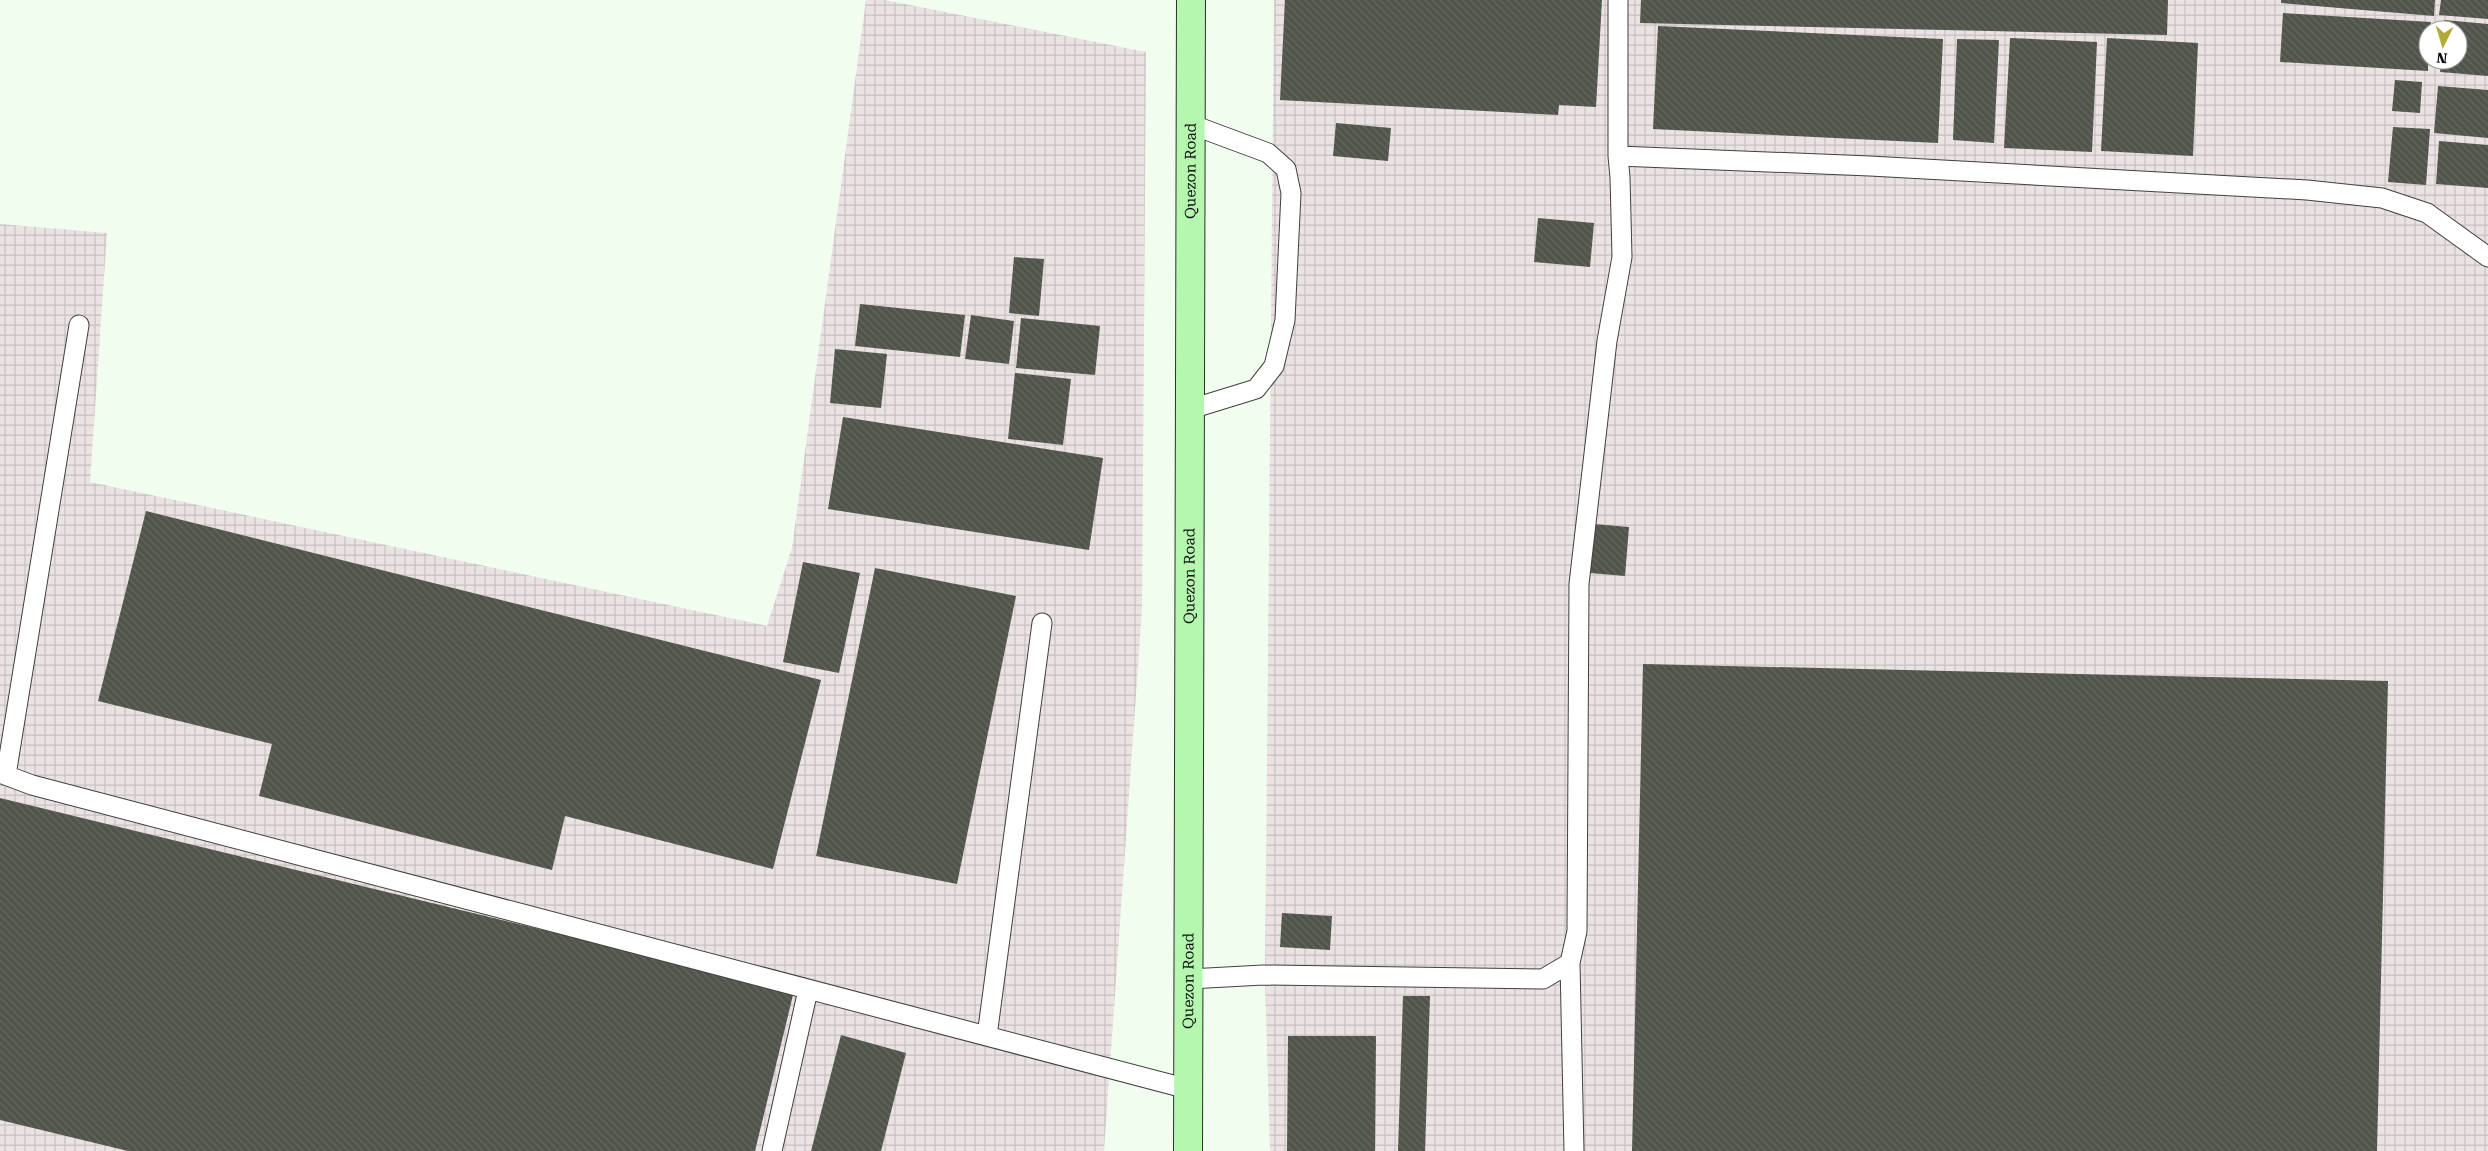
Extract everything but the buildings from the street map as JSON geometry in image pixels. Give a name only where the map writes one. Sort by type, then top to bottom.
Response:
[{"type":"main road","name":"Quezon Road","points":[[1188,1151],[1191,0]]},
{"type":"lane","points":[[1574,1151],[1570,963],[1576,931],[1579,584],[1607,342],[1622,257],[1618,156],[1618,0]]},
{"type":"lane","points":[[1190,124],[1268,153],[1286,169],[1291,194],[1285,320],[1274,366],[1256,389],[1191,409]]},
{"type":"lane","points":[[1618,156],[1870,166],[2306,190],[2382,198],[2427,213],[2488,257]]},
{"type":"lane","points":[[79,325],[3,774],[32,785],[1188,1089]]},
{"type":"lane","points":[[987,1036],[1042,623]]},
{"type":"lane","points":[[1189,979],[1263,975],[1543,978],[1570,963]]},
{"type":"lane","points":[[772,1151],[808,990]]},
{"type":"shaded area","points":[[866,0],[885,0],[1146,52],[1142,609],[1104,1151],[0,1151],[0,224],[107,233],[90,482],[767,626],[792,548]]},
{"type":"shaded area","points":[[1274,0],[2488,0],[2488,1151],[1270,1151],[1265,978]]}]
